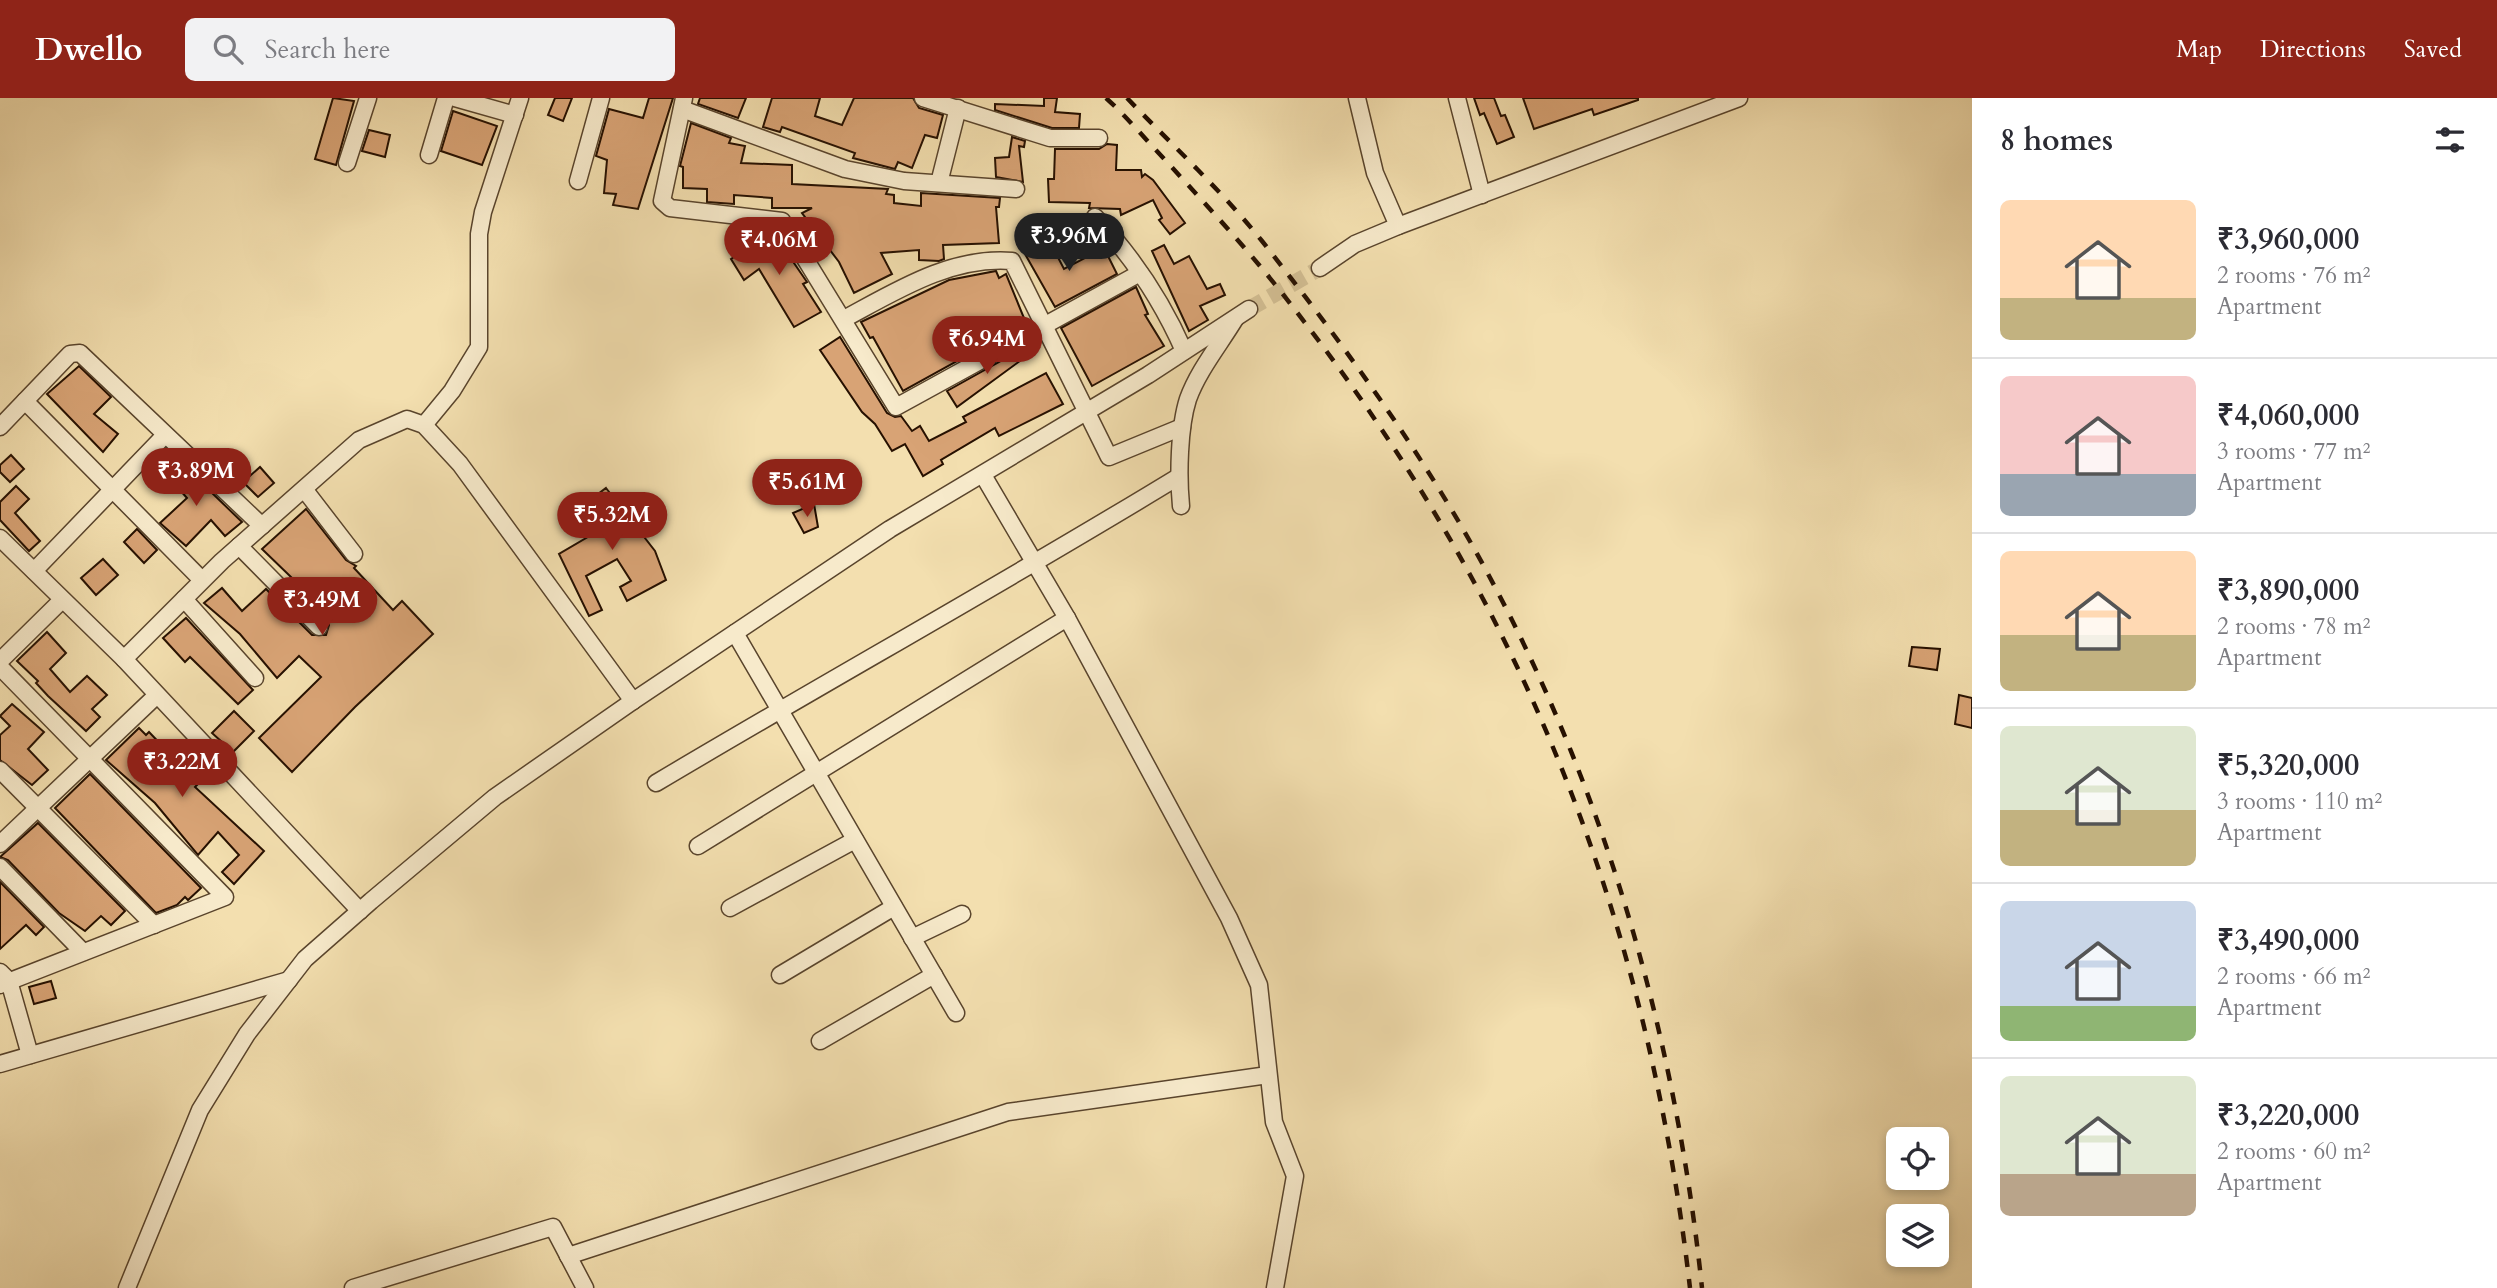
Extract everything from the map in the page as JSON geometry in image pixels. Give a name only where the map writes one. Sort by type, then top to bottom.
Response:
[{"type":"street","points":[[347,163],[368,98]]},
{"type":"street","points":[[429,155],[446,98]]},
{"type":"street","points":[[455,98],[515,115]]},
{"type":"street","points":[[424,425],[452,391],[479,347],[479,234],[483,212],[520,98]]},
{"type":"street","points":[[578,181],[601,98]]},
{"type":"street","points":[[923,98],[1050,138],[1099,138]]},
{"type":"street","points":[[1357,98],[1376,173],[1398,226]]},
{"type":"street","points":[[1457,98],[1482,195]]},
{"type":"street","points":[[1320,268],[1355,244],[1398,226],[1738,98]]},
{"type":"street","points":[[1016,189],[904,181],[845,169],[683,103],[662,201],[670,208],[782,221],[896,407],[1140,273]]},
{"type":"street","points":[[939,183],[958,108]]},
{"type":"street","points":[[1095,217],[1123,247],[1170,318],[1184,351]]},
{"type":"street","points":[[844,319],[920,278],[987,259],[1012,261],[1109,457],[1182,427]]},
{"type":"street","points":[[127,1288],[200,1110],[247,1034],[305,959],[495,797],[633,701],[890,528],[1086,413],[1242,313],[1189,397],[1182,427],[1178,477],[1181,506]]},
{"type":"street","points":[[0,427],[70,355],[80,353],[261,526]]},
{"type":"street","points":[[25,401],[202,580]]},
{"type":"street","points":[[124,659],[202,580],[359,440],[407,419],[424,425],[460,464],[633,701]]},
{"type":"street","points":[[34,571],[164,435]]},
{"type":"street","points":[[983,475],[1066,618],[1228,918],[1259,985],[1274,1122],[1295,1175],[1276,1288]]},
{"type":"street","points":[[656,783],[1034,565],[1178,477]]},
{"type":"street","points":[[304,489],[354,554]]},
{"type":"street","points":[[0,538],[124,659],[360,911]]},
{"type":"street","points":[[239,546],[318,627]]},
{"type":"street","points":[[184,599],[255,678]]},
{"type":"street","points":[[0,661],[62,600]]},
{"type":"street","points":[[698,846],[1066,618]]},
{"type":"street","points":[[735,633],[956,1013]]},
{"type":"street","points":[[0,667],[225,897],[83,953],[3,979],[30,1055]]},
{"type":"street","points":[[0,844],[157,695]]},
{"type":"street","points":[[0,770],[154,925]]},
{"type":"street","points":[[730,908],[855,840]]},
{"type":"street","points":[[0,867],[83,953]]},
{"type":"street","points":[[780,975],[894,907]]},
{"type":"street","points":[[912,938],[962,914]]},
{"type":"street","points":[[820,1041],[934,975]]},
{"type":"street","points":[[0,1064],[289,980]]},
{"type":"street","points":[[568,1256],[1009,1112],[1268,1075]]},
{"type":"street","points":[[353,1288],[553,1227],[585,1288]]},
{"type":"building","points":[[333,98],[354,101],[336,165],[315,159]]},
{"type":"building","points":[[555,98],[572,98],[563,121],[548,115]]},
{"type":"building","points":[[649,98],[673,98],[638,209],[613,205],[616,194],[604,193],[607,160],[596,156],[609,109],[643,118]]},
{"type":"building","points":[[700,98],[746,98],[738,118],[698,104]]},
{"type":"building","points":[[772,98],[820,98],[815,116],[842,125],[854,98],[913,98],[919,108],[943,115],[937,138],[925,135],[912,168],[898,162],[895,169],[853,158],[855,153],[782,127],[780,132],[763,127]]},
{"type":"building","points":[[1044,98],[1057,98],[1055,112],[1080,114],[1079,128],[1052,128],[995,110],[995,104],[1044,106]]},
{"type":"building","points":[[1474,98],[1494,98],[1514,137],[1497,144],[1484,113],[1480,115]]},
{"type":"building","points":[[1523,98],[1638,100],[1594,115],[1592,109],[1534,129]]},
{"type":"building","points":[[453,111],[497,126],[482,165],[441,151]]},
{"type":"building","points":[[691,123],[731,138],[729,143],[745,146],[741,163],[792,165],[792,184],[888,189],[886,194],[894,195],[894,203],[921,206],[921,193],[1000,198],[999,207],[996,207],[999,243],[943,245],[944,259],[939,261],[919,260],[919,250],[881,253],[892,274],[854,293],[839,262],[802,213],[812,208],[772,208],[772,198],[734,195],[734,204],[707,202],[707,189],[683,188],[683,167],[680,166]]},
{"type":"building","points":[[369,130],[390,135],[385,157],[362,151]]},
{"type":"building","points":[[1012,137],[1025,141],[1024,147],[1019,146],[1023,182],[996,177],[995,158],[1009,157]]},
{"type":"building","points":[[1107,144],[1117,145],[1116,170],[1141,170],[1142,177],[1145,174],[1153,180],[1185,223],[1170,234],[1159,220],[1162,218],[1153,200],[1121,215],[1120,209],[1089,208],[1090,203],[1049,202],[1048,179],[1054,179],[1055,149],[1099,149]]},
{"type":"building","points":[[772,231],[807,282],[803,284],[821,312],[794,327],[759,269],[744,280],[731,259]]},
{"type":"building","points":[[1050,242],[1064,269],[1104,248],[1117,274],[1055,307],[1025,254]]},
{"type":"building","points":[[1164,245],[1174,264],[1189,256],[1207,289],[1220,284],[1225,295],[1200,306],[1208,320],[1189,331],[1152,251]]},
{"type":"building","points":[[996,271],[999,278],[1006,274],[1026,323],[903,391],[873,337],[870,338],[861,322],[949,280]]},
{"type":"building","points":[[1136,287],[1148,314],[1145,315],[1164,346],[1092,386],[1061,328]]},
{"type":"building","points":[[840,337],[887,413],[895,417],[901,416],[912,431],[920,426],[929,441],[966,422],[963,417],[1046,373],[1063,404],[999,436],[995,428],[941,460],[943,464],[923,476],[905,444],[892,451],[820,350]]},
{"type":"building","points":[[1035,342],[1039,347],[957,407],[947,391]]},
{"type":"building","points":[[79,366],[111,397],[94,414],[118,434],[103,452],[47,394]]},
{"type":"building","points":[[11,455],[24,469],[10,482],[0,472],[0,465]]},
{"type":"building","points":[[179,461],[242,522],[225,536],[211,520],[186,546],[160,523],[187,498],[165,473]]},
{"type":"building","points":[[260,467],[274,483],[258,497],[243,482]]},
{"type":"building","points":[[16,486],[29,499],[15,513],[40,541],[29,551],[0,520],[0,502]]},
{"type":"building","points":[[606,488],[655,551],[666,580],[627,601],[620,587],[631,581],[617,559],[586,576],[602,610],[589,616],[559,554],[598,531],[581,507]]},
{"type":"building","points":[[814,504],[818,527],[804,533],[793,513]]},
{"type":"building","points":[[306,509],[346,560],[356,566],[354,568],[393,610],[402,601],[433,634],[355,707],[292,772],[259,738],[321,677],[299,656],[277,678],[240,634],[204,603],[222,588],[242,611],[266,589],[312,635],[326,635],[329,625],[317,610],[321,606],[262,549]]},
{"type":"building","points":[[137,529],[157,550],[144,563],[124,542]]},
{"type":"building","points":[[103,559],[118,575],[96,595],[81,578]]},
{"type":"building","points":[[186,618],[253,690],[238,704],[190,657],[185,662],[163,638]]},
{"type":"building","points":[[47,632],[66,653],[50,669],[70,692],[87,676],[107,695],[92,709],[100,717],[86,731],[48,696],[36,683],[38,681],[17,661]]},
{"type":"building","points":[[1912,647],[1940,649],[1937,670],[1909,666]]},
{"type":"building","points":[[1959,695],[1972,698],[1972,728],[1955,724]]},
{"type":"building","points":[[12,704],[44,732],[28,749],[48,770],[32,785],[0,760],[0,735],[10,726],[0,716]]},
{"type":"building","points":[[234,711],[254,731],[233,752],[212,733]]},
{"type":"building","points":[[139,728],[146,735],[149,732],[169,753],[172,750],[199,783],[195,787],[264,851],[234,884],[222,872],[239,855],[218,832],[198,855],[155,803],[106,760]]},
{"type":"building","points":[[90,774],[201,888],[188,900],[185,897],[177,905],[156,913],[55,808]]},
{"type":"building","points":[[38,823],[125,911],[111,925],[101,916],[85,931],[59,913],[8,860],[0,857]]},
{"type":"building","points":[[0,882],[44,927],[36,935],[26,925],[0,949]]},
{"type":"building","points":[[51,981],[56,998],[34,1004],[29,987]]},
{"type":"tunnel","points":[[1249,309],[1320,268]]},
{"type":"railway","points":[[1106,98],[1262,269],[1374,418],[1446,532],[1508,648],[1562,768],[1606,892],[1642,1019],[1670,1151],[1690,1288]]},
{"type":"railway","points":[[1127,98],[1246,222],[1341,344],[1438,487],[1508,613],[1551,704],[1589,798],[1622,893],[1649,990],[1672,1089],[1702,1288]]}]
